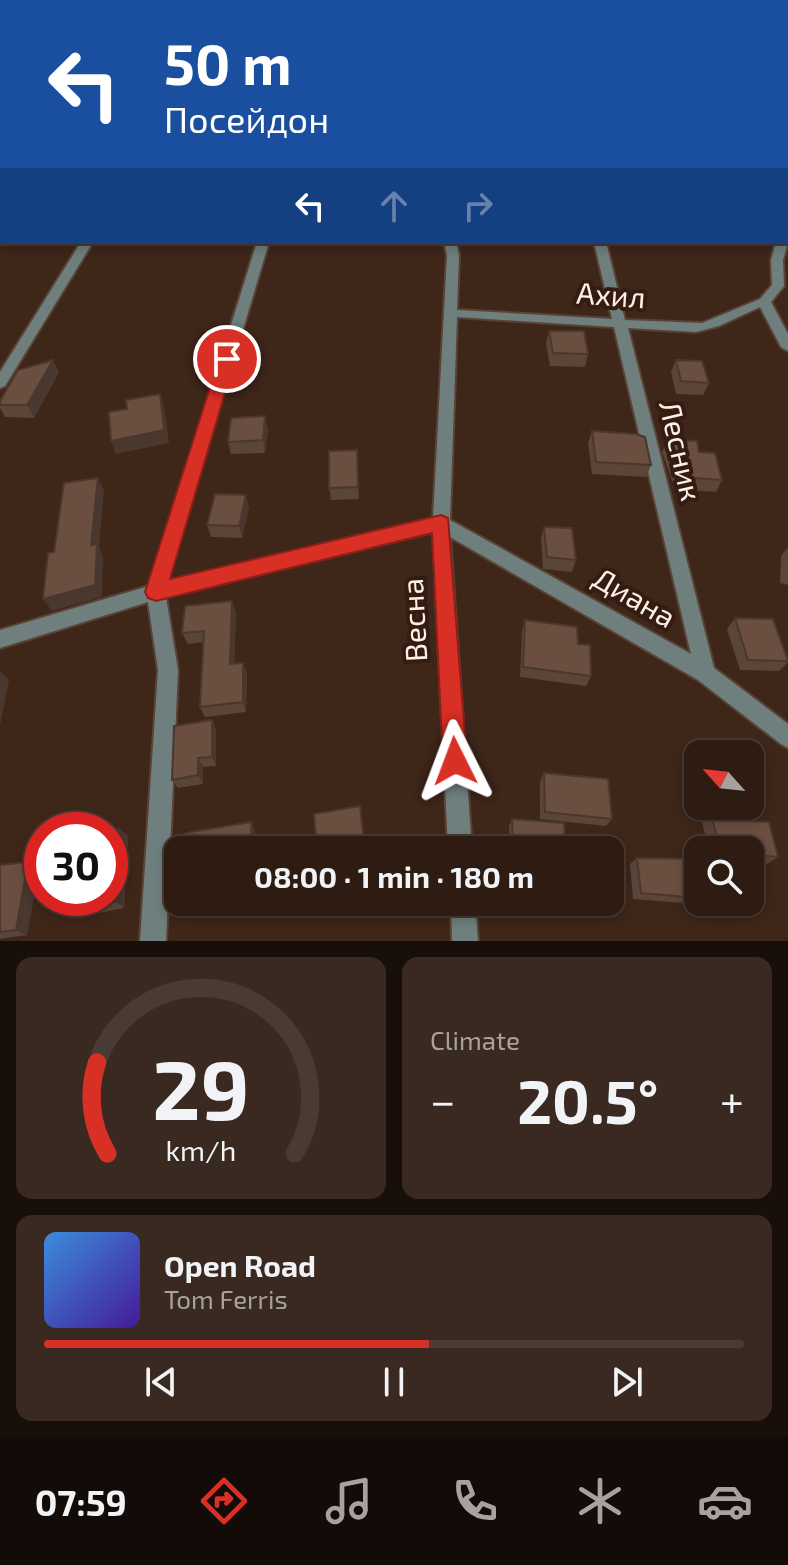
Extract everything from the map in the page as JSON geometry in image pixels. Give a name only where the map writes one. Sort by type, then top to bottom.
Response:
[{"type":"street","points":[[0,383],[86,244]]},
{"type":"street","points":[[153,941],[168,670],[156,592],[262,244]]},
{"type":"street","name":"Весна","points":[[450,244],[453,255],[441,523],[459,836]]},
{"type":"street","name":"Лесник","points":[[601,244],[705,673]]},
{"type":"street","points":[[781,244],[777,260],[778,286],[764,302],[788,347]]},
{"type":"street","name":"Ахил","points":[[449,313],[696,328],[717,325],[741,307],[764,302]]},
{"type":"street","points":[[0,639],[156,592],[441,523]]},
{"type":"street","name":"Диана","points":[[441,523],[705,673],[788,737]]},
{"type":"street","points":[[464,916],[465,941]]},
{"type":"building","points":[[549,331],[584,331],[588,354],[553,353]]},
{"type":"building","points":[[53,360],[27,405],[0,405],[18,370]]},
{"type":"building","points":[[676,360],[702,361],[709,383],[681,381]]},
{"type":"building","points":[[160,394],[164,430],[111,441],[109,412],[127,409],[126,400]]},
{"type":"building","points":[[265,416],[263,440],[228,442],[231,418]]},
{"type":"building","points":[[592,431],[645,437],[651,465],[596,462]]},
{"type":"building","points":[[668,439],[697,441],[699,452],[715,453],[722,480],[681,477]]},
{"type":"building","points":[[357,450],[358,487],[329,488],[329,451]]},
{"type":"building","points":[[98,478],[91,545],[97,544],[95,585],[43,599],[48,553],[54,552],[64,483]]},
{"type":"building","points":[[215,494],[246,495],[239,526],[207,525]]},
{"type":"building","points":[[544,527],[572,528],[576,560],[547,557]]},
{"type":"building","points":[[232,601],[230,664],[243,663],[243,702],[200,707],[204,631],[182,633],[185,606]]},
{"type":"building","points":[[735,618],[773,619],[788,661],[748,660]]},
{"type":"building","points":[[525,620],[577,627],[578,644],[590,645],[591,676],[523,667]]},
{"type":"building","points":[[212,720],[212,757],[198,758],[198,775],[172,780],[174,726]]},
{"type":"building","points":[[544,773],[608,779],[612,819],[545,812]]},
{"type":"building","points":[[360,806],[363,836],[316,836],[314,814]]},
{"type":"building","points":[[512,819],[564,823],[565,836],[513,836]]},
{"type":"building","points":[[712,820],[769,822],[778,857],[764,856],[764,836],[716,836]]},
{"type":"building","points":[[251,822],[252,836],[185,836],[185,833]]},
{"type":"building","points":[[637,858],[684,859],[684,897],[641,893]]},
{"type":"building","points":[[24,862],[24,885],[16,930],[0,932],[0,865]]},
{"type":"route","points":[[227,359],[156,592],[441,523],[455,761]]}]
